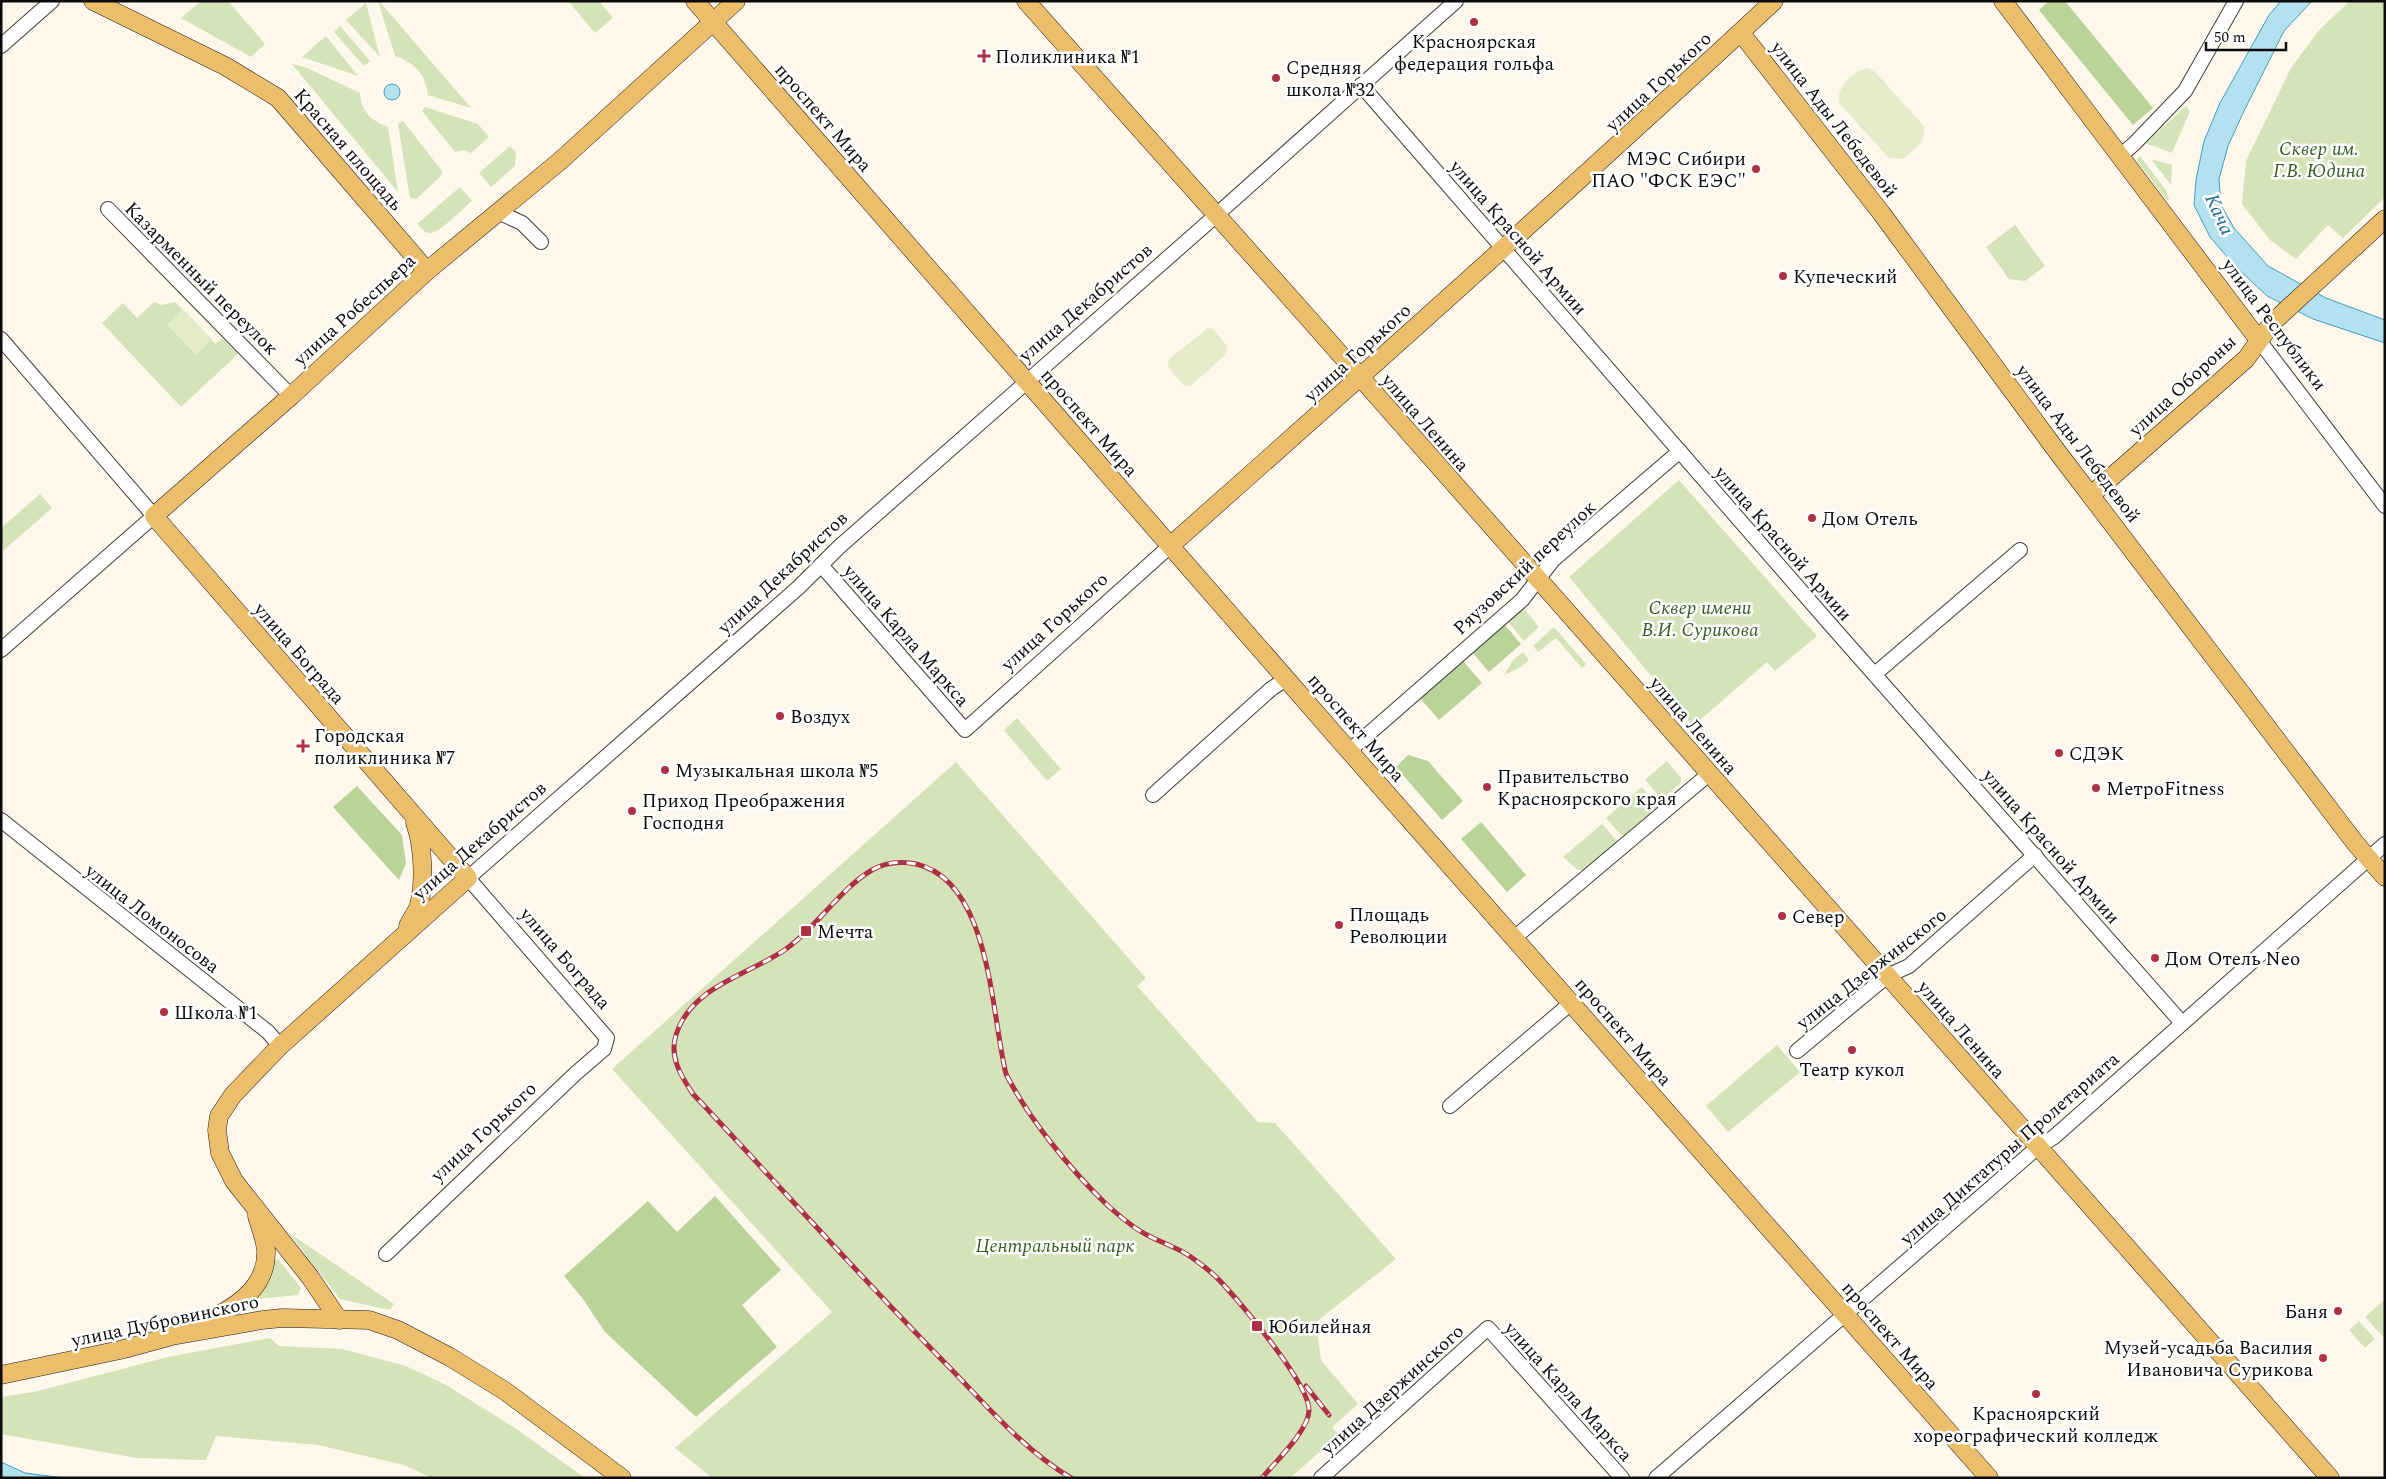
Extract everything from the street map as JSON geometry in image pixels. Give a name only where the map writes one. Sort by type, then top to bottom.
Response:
[{"type":"main road","name":"Красная площадь","points":[[93,1],[226,66],[278,98],[426,271]]},
{"type":"main road","name":"проспект Мира","points":[[695,1],[1349,751],[1989,1478]]},
{"type":"main road","name":"улица Робеспьера","points":[[154,516],[290,396],[426,271],[500,213],[736,1]]},
{"type":"main road","name":"улица Ленина","points":[[1026,1],[1217,214],[1538,581],[2330,1478]]},
{"type":"main road","name":"улица Горького","points":[[1170,546],[1505,249],[1774,1]]},
{"type":"main road","name":"улица Республики","points":[[2003,1],[2258,339]]},
{"type":"main road","name":"улица Ады Лебедевой","points":[[1741,33],[1882,214],[2091,494],[2368,859],[2385,877]]},
{"type":"main road","name":"улица Обороны","points":[[2091,494],[2246,359],[2258,339],[2275,320],[2385,219]]},
{"type":"main road","name":"улица Бограда","points":[[154,516],[468,878]]},
{"type":"main road","points":[[403,935],[419,905],[422,851],[420,836],[412,815]]},
{"type":"main road","name":"улица Декабристов","points":[[339,1320],[310,1277],[234,1181],[220,1153],[216,1130],[219,1116],[225,1104],[280,1046],[468,878]]},
{"type":"main road","points":[[172,1336],[225,1313],[244,1300],[258,1281],[266,1251],[253,1204]]},
{"type":"main road","name":"улица Дубровинского","points":[[1,1375],[120,1350],[172,1336],[282,1318],[369,1320],[398,1330],[450,1357],[505,1391],[622,1478]]},
{"type":"street","points":[[1,46],[52,1]]},
{"type":"street","name":"улица Декабристов","points":[[468,878],[711,665],[839,547],[1456,1]]},
{"type":"street","points":[[2121,155],[2185,91],[2236,1]]},
{"type":"street","name":"улица Красной Армии","points":[[1361,84],[1862,661],[1876,673],[2182,1023]]},
{"type":"street","name":"Казарменный переулок","points":[[108,209],[290,396]]},
{"type":"street","points":[[500,213],[522,223],[541,242]]},
{"type":"street","name":"улица Бограда","points":[[1,338],[154,516]]},
{"type":"street","name":"улица Республики","points":[[2258,339],[2385,506]]},
{"type":"street","name":"Ряузовский переулок","points":[[1349,751],[1522,600],[1553,560],[1680,451]]},
{"type":"street","name":"улица Робеспьера","points":[[1,650],[154,516]]},
{"type":"street","name":"улица Горького","points":[[965,730],[1170,546]]},
{"type":"street","points":[[1876,673],[2020,550]]},
{"type":"street","name":"улица Карла Маркса","points":[[821,565],[965,730]]},
{"type":"street","points":[[1153,795],[1271,689],[1286,678]]},
{"type":"street","points":[[1514,938],[1709,774]]},
{"type":"street","name":"улица Ломоносова","points":[[1,820],[268,1032],[280,1046]]},
{"type":"street","name":"улица Диктатуры Пролетариата","points":[[1656,1478],[2038,1147],[2054,1137],[2385,844]]},
{"type":"street","name":"улица Дзержинского","points":[[1797,1050],[1887,976],[1909,966],[2035,855]]},
{"type":"street","name":"улица Бограда","points":[[468,878],[607,1038]]},
{"type":"street","points":[[1450,1106],[1571,1003]]},
{"type":"street","name":"улица Горького","points":[[386,1254],[575,1074],[604,1049],[607,1038]]},
{"type":"street","name":"улица Карла Маркса","points":[[1488,1328],[1622,1478]]},
{"type":"street","name":"улица Дзержинского","points":[[1321,1478],[1488,1328]]},
{"type":"green space","points":[[201,1],[228,1],[265,44],[251,57],[181,18]]},
{"type":"green space","points":[[378,1],[471,108],[428,95],[425,81],[418,70],[413,65],[395,56]]},
{"type":"green space","points":[[568,1],[599,1],[613,18],[595,33]]},
{"type":"green space","points":[[2049,1],[2065,1],[2153,108],[2133,125],[2039,10]]},
{"type":"green space","name":"Сквер им. Г.В. Юдина","points":[[2350,1],[2385,1],[2385,197],[2343,238],[2328,225],[2296,259],[2270,240],[2242,204],[2246,161],[2291,68],[2320,29]]},
{"type":"green space","points":[[366,3],[380,57],[346,20]]},
{"type":"green space","points":[[340,26],[370,61],[364,66],[334,32]]},
{"type":"green space","points":[[326,36],[358,76],[302,57]]},
{"type":"green space","points":[[292,64],[305,67],[360,93],[362,105],[368,114],[377,122],[388,127],[398,192]]},
{"type":"green space","points":[[1867,68],[1874,71],[1924,126],[1921,141],[1903,159],[1889,158],[1839,103],[1840,91],[1846,81],[1856,73]]},
{"type":"green space","points":[[2186,106],[2190,111],[2172,153],[2145,143]]},
{"type":"green space","points":[[425,107],[478,124],[489,137],[471,153],[464,150],[455,152],[422,111]]},
{"type":"green space","points":[[403,121],[442,171],[441,176],[416,199],[410,198],[398,124]]},
{"type":"green space","points":[[510,146],[516,153],[515,166],[491,187],[479,173]]},
{"type":"green space","points":[[2140,156],[2166,190],[2169,200],[2167,200],[2136,160]]},
{"type":"green space","points":[[2151,159],[2172,165],[2171,185]]},
{"type":"green space","points":[[460,187],[472,201],[451,220],[440,229],[430,233],[423,230],[417,224]]},
{"type":"green space","points":[[2015,225],[2045,266],[2025,281],[2009,279],[1986,247]]},
{"type":"green space","points":[[154,302],[162,305],[175,302],[215,344],[222,338],[238,354],[181,407],[102,323],[123,303],[137,318]]},
{"type":"green space","points":[[183,309],[212,339],[196,355],[167,325]]},
{"type":"green space","points":[[1208,328],[1213,329],[1227,346],[1226,354],[1192,385],[1184,386],[1168,367],[1169,359]]},
{"type":"green space","name":"Сквер имени В.И. Сурикова","points":[[1679,480],[1817,636],[1775,671],[1767,662],[1693,726],[1569,577]]},
{"type":"green space","points":[[40,494],[52,508],[3,551],[1,528]]},
{"type":"green space","points":[[1523,607],[1539,627],[1524,641],[1507,621]]},
{"type":"green space","points":[[1505,625],[1521,644],[1489,672],[1473,653]]},
{"type":"green space","points":[[1554,627],[1586,664],[1582,668],[1556,638],[1538,652],[1533,646]]},
{"type":"green space","points":[[1523,652],[1529,660],[1519,668],[1504,675],[1514,659]]},
{"type":"green space","points":[[1463,661],[1482,683],[1439,720],[1420,698]]},
{"type":"green space","points":[[1017,718],[1061,769],[1047,781],[1004,730]]},
{"type":"green space","points":[[1408,755],[1428,761],[1463,801],[1442,820],[1396,767]]},
{"type":"green space","points":[[1667,761],[1681,778],[1681,783],[1662,799],[1645,780]]},
{"type":"green space","name":"Центральный парк","points":[[956,762],[1146,978],[1137,986],[1258,1122],[1275,1123],[1396,1259],[1316,1322],[1321,1360],[1358,1404],[1332,1427],[1339,1435],[1290,1478],[712,1478],[675,1448],[832,1312],[612,1069]]},
{"type":"green space","points":[[357,786],[402,835],[406,863],[399,880],[333,807]]},
{"type":"green space","points":[[1642,787],[1660,808],[1628,835],[1621,835],[1606,818]]},
{"type":"green space","points":[[1481,822],[1526,875],[1507,892],[1461,839]]},
{"type":"green space","points":[[1602,824],[1618,842],[1585,870],[1578,870],[1563,857]]},
{"type":"green space","points":[[1777,1045],[1800,1072],[1728,1132],[1706,1106]]},
{"type":"green space","points":[[715,1196],[781,1270],[742,1305],[777,1347],[696,1417],[605,1332],[583,1299],[564,1276],[648,1201],[677,1232]]},
{"type":"green space","points":[[289,1233],[394,1304],[390,1310],[340,1299]]},
{"type":"green space","points":[[278,1259],[301,1288],[298,1295],[256,1299],[272,1260]]},
{"type":"green space","points":[[2385,1299],[2385,1339],[2365,1317]]},
{"type":"green space","points":[[2359,1321],[2375,1339],[2365,1348],[2349,1330]]},
{"type":"green space","points":[[270,1338],[279,1346],[342,1349],[406,1366],[446,1385],[515,1428],[585,1478],[432,1478],[404,1465],[318,1445],[216,1436],[206,1460],[137,1458],[1,1434],[1,1397],[34,1392],[168,1357]]},
{"type":"water","name":"Кача","points":[[2281,1],[2312,1],[2284,31],[2228,146],[2219,179],[2221,205],[2234,228],[2268,266],[2326,298],[2385,320],[2385,343],[2313,319],[2267,296],[2234,265],[2210,237],[2194,205],[2196,180],[2204,141],[2220,103],[2269,15]]},
{"type":"water","points":[[389,84],[395,84],[400,89],[398,98],[389,100],[384,95],[384,89]]},
{"type":"water","points":[[1,1462],[25,1473],[64,1478],[1,1478]]},
{"type":"railway","points":[[1071,1478],[1022,1441],[917,1334],[693,1094],[677,1066],[674,1051],[676,1035],[684,1018],[694,1005],[723,983],[786,949],[808,930],[850,887],[872,870],[883,865],[899,862],[916,864],[941,875],[960,896],[973,922],[984,953],[1006,1074],[1026,1108],[1051,1143],[1092,1190],[1120,1216],[1147,1235],[1188,1255],[1219,1280],[1288,1365],[1307,1399],[1309,1411],[1303,1428],[1297,1437],[1262,1478]]},
{"type":"railway","points":[[1306,1386],[1329,1415]]},
{"type":"place","name":"Красноярская федерация гольфа","points":[[1474,22]]},
{"type":"place","name":"Поликлиника №1","points":[[984,56]]},
{"type":"place","name":"Средняя школа №32","points":[[1276,78]]},
{"type":"place","name":"МЭС Сибири ПАО \"ФСК ЕЭС\"","points":[[1756,169]]},
{"type":"place","name":"Купеческий","points":[[1783,276]]},
{"type":"place","name":"Дом Отель","points":[[1812,518]]},
{"type":"place","name":"Воздух","points":[[780,716]]},
{"type":"place","name":"Городская поликлиника №7","points":[[303,746]]},
{"type":"place","name":"СДЭК","points":[[2059,753]]},
{"type":"place","name":"Музыкальная школа №5","points":[[665,770]]},
{"type":"place","name":"Правительство Красноярского края","points":[[1487,787]]},
{"type":"place","name":"МетроFitness","points":[[2096,788]]},
{"type":"place","name":"Приход Преображения Господня","points":[[632,811]]},
{"type":"place","name":"Север","points":[[1782,916]]},
{"type":"place","name":"Площадь Революции","points":[[1339,925]]},
{"type":"place","name":"Мечта","points":[[806,931]]},
{"type":"place","name":"Дом Отель Neo","points":[[2155,958]]},
{"type":"place","name":"Школа №1","points":[[164,1012]]},
{"type":"place","name":"Театр кукол","points":[[1852,1050]]},
{"type":"place","name":"Баня","points":[[2338,1311]]},
{"type":"place","name":"Юбилейная","points":[[1257,1326]]},
{"type":"place","name":"Музей-усадьба Василия Ивановича Сурикова","points":[[2323,1358]]},
{"type":"place","name":"Красноярский хореографический колледж","points":[[2036,1394]]}]
